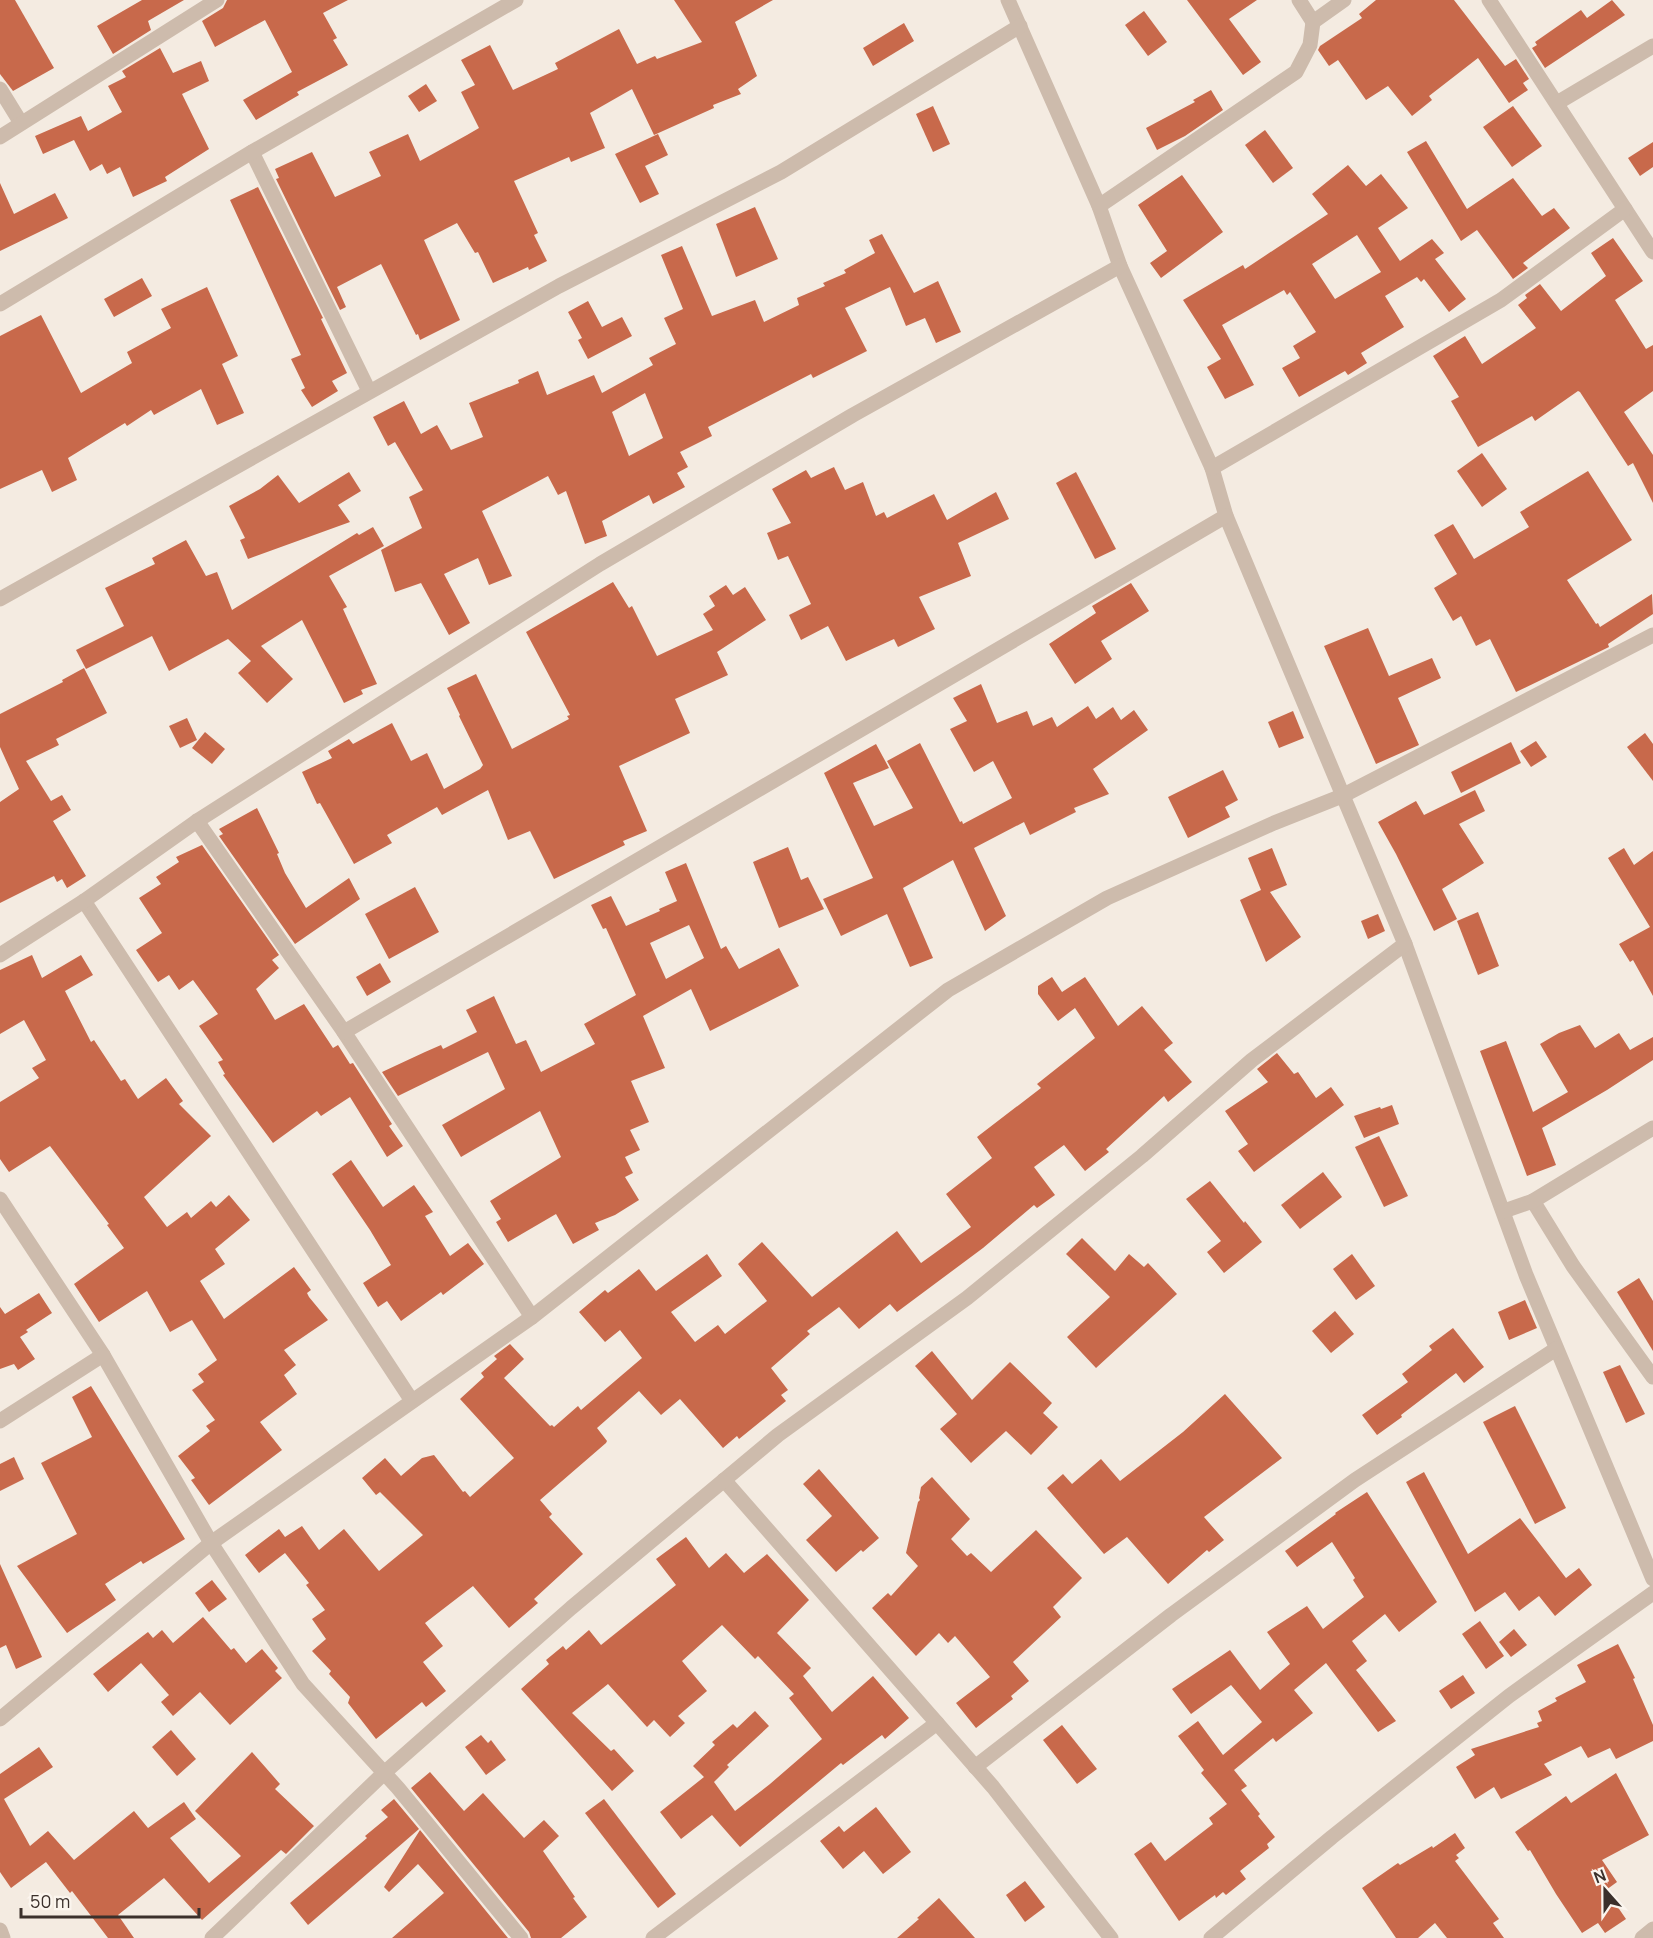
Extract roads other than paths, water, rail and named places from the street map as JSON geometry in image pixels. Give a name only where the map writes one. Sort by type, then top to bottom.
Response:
[{"type":"street","points":[[0,137],[217,0]]},
{"type":"street","points":[[0,304],[252,152],[516,0]]},
{"type":"street","points":[[1008,0],[1099,206],[1120,266],[1212,468],[1226,516],[1405,944],[1526,1275],[1653,1579]]},
{"type":"street","points":[[1099,206],[1296,72],[1310,45],[1313,21],[1299,0]]},
{"type":"street","points":[[1313,21],[1344,0]]},
{"type":"street","points":[[1489,0],[1653,252]]},
{"type":"street","points":[[0,599],[559,286],[781,171],[1020,26]]},
{"type":"street","points":[[1557,103],[1653,46]]},
{"type":"street","points":[[0,89],[21,123]]},
{"type":"street","points":[[252,152],[369,391]]},
{"type":"street","points":[[1212,468],[1501,300],[1625,209]]},
{"type":"street","points":[[0,955],[84,901],[197,821],[600,564],[854,415],[1120,266]]},
{"type":"street","points":[[344,1032],[1226,516]]},
{"type":"street","points":[[0,1719],[211,1543],[532,1317],[948,990],[1107,898],[1274,823],[1342,796],[1653,635]]},
{"type":"street","points":[[197,821],[344,1032],[532,1317]]},
{"type":"street","points":[[84,901],[412,1401]]},
{"type":"street","points":[[212,1938],[384,1773],[571,1608],[778,1435],[967,1298],[1142,1156],[1252,1060],[1405,944]]},
{"type":"street","points":[[1504,1211],[1533,1201],[1653,1128]]},
{"type":"street","points":[[0,1199],[103,1355],[211,1543],[303,1684],[384,1773],[521,1938]]},
{"type":"street","points":[[1533,1201],[1573,1266],[1653,1377]]},
{"type":"street","points":[[975,1767],[1172,1615],[1355,1480],[1556,1349]]},
{"type":"street","points":[[0,1421],[103,1355]]},
{"type":"street","points":[[724,1480],[975,1767],[1111,1938]]},
{"type":"street","points":[[1211,1938],[1341,1830],[1509,1696],[1653,1593]]},
{"type":"street","points":[[653,1938],[937,1723]]},
{"type":"street","points":[[1642,1938],[1653,1929]]},
{"type":"street","points":[[0,1930],[3,1938]]}]
